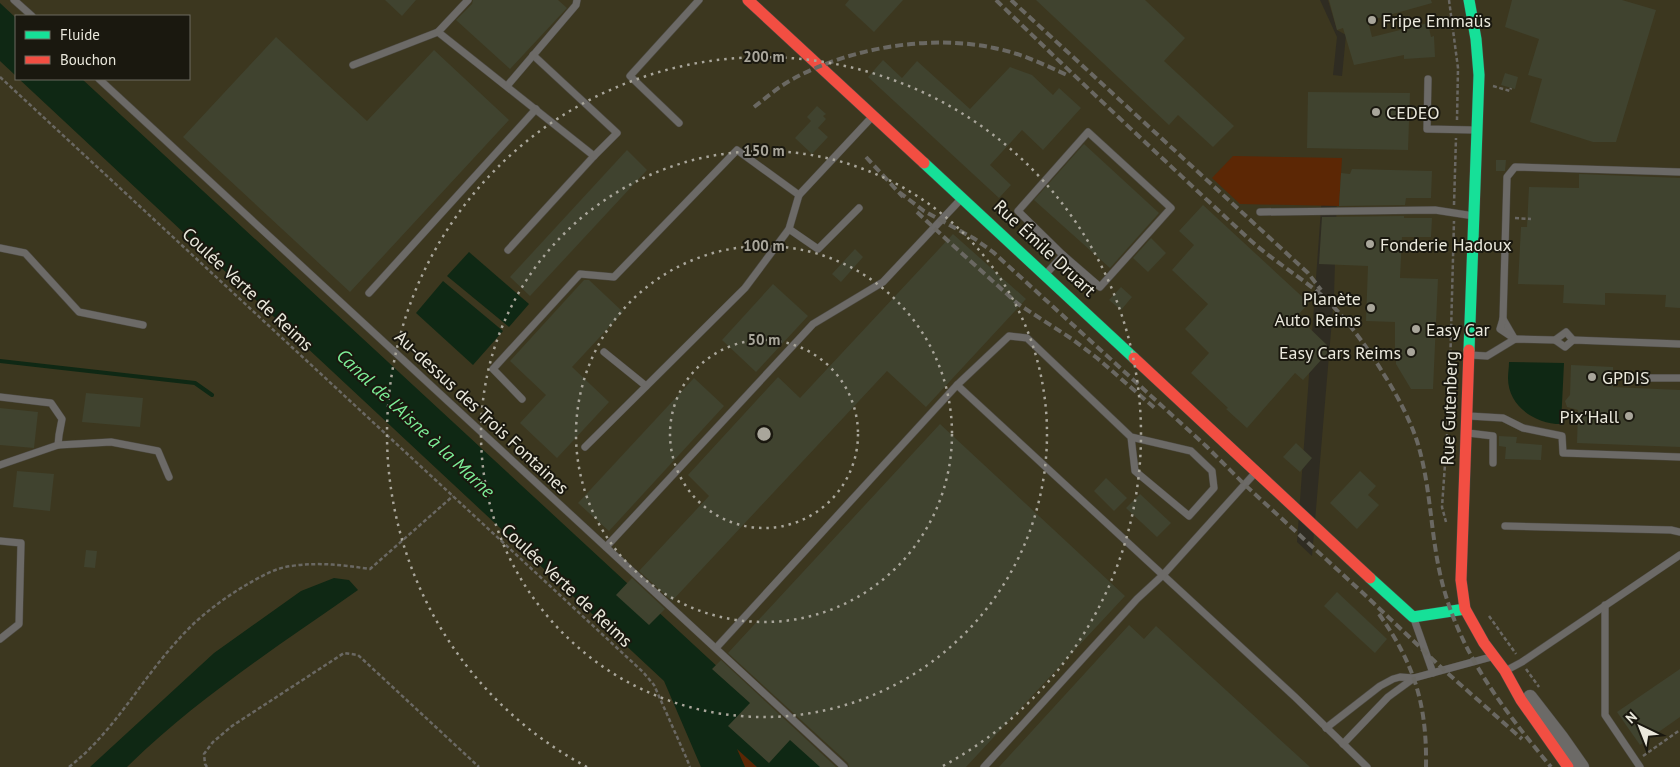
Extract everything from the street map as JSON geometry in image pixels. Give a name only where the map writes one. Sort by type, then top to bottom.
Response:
[{"type":"street","name":"Rue Émile Druart","points":[[748,0],[1413,617]]},
{"type":"street","name":"Rue Gutenberg","points":[[1465,609],[1460,580],[1479,75],[1476,39],[1469,0]]},
{"type":"street","points":[[1413,617],[1465,609],[1493,656],[1528,695],[1582,767]]},
{"type":"street","points":[[1505,671],[1521,700],[1568,767]]},
{"type":"lane","points":[[14,0],[31,15]]},
{"type":"lane","points":[[353,65],[438,32],[468,0]]},
{"type":"lane","points":[[507,86],[576,5],[577,0]]},
{"type":"lane","points":[[679,123],[630,76],[699,0]]},
{"type":"lane","points":[[438,32],[594,156]]},
{"type":"lane","points":[[508,250],[617,133],[533,56]]},
{"type":"lane","points":[[1428,79],[1426,129],[1477,130]]},
{"type":"lane","name":"Au-dessus des Trois Fontaines","points":[[101,80],[844,767]]},
{"type":"lane","points":[[369,293],[536,109]]},
{"type":"lane","points":[[585,447],[745,288],[789,229],[798,195],[873,116]]},
{"type":"lane","points":[[1088,132],[1171,208],[1100,287],[1063,255],[1018,212],[1088,132]]},
{"type":"lane","points":[[522,399],[494,370],[580,274],[614,277],[737,150],[798,195]]},
{"type":"lane","points":[[1680,172],[1515,167],[1507,177],[1503,320],[1500,329],[1515,339],[1555,340],[1565,347],[1573,340],[1680,344]]},
{"type":"lane","points":[[606,547],[813,324],[882,282],[962,198]]},
{"type":"lane","points":[[789,229],[818,249],[859,208]]},
{"type":"lane","points":[[1260,212],[1435,210],[1474,216]]},
{"type":"lane","points":[[0,248],[25,253],[79,312],[143,325]]},
{"type":"lane","points":[[1045,274],[1063,255]]},
{"type":"lane","points":[[1555,340],[1566,332],[1573,340]]},
{"type":"lane","points":[[716,648],[957,385],[1009,336],[1026,338],[1131,437],[1191,451],[1212,471],[1214,488],[1189,516],[1135,471],[1131,437]]},
{"type":"lane","points":[[1468,355],[1487,356],[1515,339]]},
{"type":"lane","points":[[604,352],[646,386]]},
{"type":"lane","points":[[1627,378],[1680,378]]},
{"type":"lane","points":[[957,385],[1367,767]]},
{"type":"lane","points":[[0,397],[51,403],[62,419],[58,445]]},
{"type":"lane","points":[[1466,416],[1503,418],[1524,428],[1562,436],[1563,453],[1680,457]]},
{"type":"lane","points":[[1465,433],[1493,436],[1493,463]]},
{"type":"lane","points":[[0,465],[58,445],[111,442],[158,451],[169,477]]},
{"type":"lane","points":[[984,767],[1257,471]]},
{"type":"lane","points":[[1504,526],[1671,530],[1680,532]]},
{"type":"lane","points":[[0,541],[21,543],[19,624],[0,639]]},
{"type":"lane","points":[[1505,671],[1522,662],[1680,554]]},
{"type":"lane","points":[[1605,605],[1605,715],[1638,764]]},
{"type":"lane","points":[[1413,617],[1433,673]]},
{"type":"lane","points":[[1326,728],[1380,686],[1393,679],[1400,677],[1414,678],[1493,656]]},
{"type":"lane","points":[[1343,744],[1388,697],[1414,678]]},
{"type":"path","points":[[1449,0],[1458,68],[1449,407],[1442,507],[1449,530]]},
{"type":"path","name":"Coulée Verte de Reims","points":[[0,77],[643,672],[654,685],[690,767]]},
{"type":"path","points":[[1489,85],[1510,92],[1511,88]]},
{"type":"path","points":[[1506,218],[1531,219]]},
{"type":"path","points":[[70,767],[104,734],[177,640],[226,597],[265,574],[289,566],[330,563],[370,569],[453,496]]},
{"type":"path","points":[[208,767],[205,764],[204,754],[213,742],[232,726],[344,653],[358,655],[479,767]]},
{"type":"path","points":[[1638,764],[1680,730]]},
{"type":"shaded area","points":[[0,0],[1320,0],[1337,37],[1333,75],[1342,76],[1346,35],[1337,30],[1328,0],[1680,0],[1680,767],[0,767]],"holes":[[[1338,159],[1334,296],[1312,556],[1297,542],[1323,181]]]},
{"type":"shaded area","points":[[1233,156],[1342,158],[1339,206],[1240,204],[1212,178]]},
{"type":"shaded area","points":[[736,748],[757,767],[745,767]]},
{"type":"water","points":[[0,3],[15,17],[15,75],[0,61]]},
{"type":"water","name":"Canal de l'Aisne à la Marne","points":[[20,80],[83,80],[826,767],[757,767],[737,749],[745,767],[701,767],[664,681]]},
{"type":"water","points":[[469,252],[529,304],[509,327],[447,276]]},
{"type":"water","points":[[443,281],[503,331],[473,365],[416,313]]},
{"type":"water","points":[[1509,362],[1564,363],[1561,424],[1542,421],[1525,412],[1518,405],[1509,388]]},
{"type":"water","points":[[334,578],[349,580],[358,590],[209,696],[153,742],[127,767],[90,767],[214,653],[301,591]]},
{"type":"building","points":[[385,0],[416,0],[402,16]]},
{"type":"building","points":[[473,0],[558,0],[567,8],[510,69],[456,20],[472,4]]},
{"type":"building","points":[[849,0],[903,0],[874,32],[845,5]]},
{"type":"building","points":[[1036,0],[1145,0],[1185,38],[1164,61],[1234,126],[1213,147],[1178,115],[1169,125]]},
{"type":"building","points":[[1329,0],[1431,0],[1432,3],[1368,21],[1372,37],[1428,23],[1431,37],[1434,36],[1435,57],[1404,59],[1404,55],[1354,65],[1343,28],[1337,30]]},
{"type":"building","points":[[1512,0],[1622,0],[1656,10],[1616,142],[1593,142],[1530,122],[1542,79],[1528,75],[1539,39],[1505,27]]},
{"type":"building","points":[[276,37],[367,121],[434,50],[509,120],[350,292],[183,137]]},
{"type":"building","points":[[883,60],[902,78],[917,61],[970,109],[1010,67],[1032,75],[1053,95],[1059,88],[1081,108],[1043,150],[1022,130],[990,165],[1011,185],[999,198],[868,77]]},
{"type":"building","points":[[1505,73],[1518,77],[1515,89],[1501,85]]},
{"type":"building","name":"CEDEO","points":[[1308,92],[1410,93],[1408,150],[1307,148]]},
{"type":"building","points":[[817,106],[826,114],[823,116],[826,119],[818,128],[828,137],[812,154],[795,138],[811,121],[807,117]]},
{"type":"building","points":[[1084,144],[1159,213],[1110,268],[1034,200]]},
{"type":"building","points":[[627,150],[647,170],[530,296],[510,277]]},
{"type":"building","points":[[1496,160],[1506,160],[1505,171],[1496,171]]},
{"type":"building","points":[[1352,169],[1432,171],[1431,198],[1406,198],[1405,205],[1339,206],[1341,173],[1350,174]]},
{"type":"building","points":[[1579,174],[1680,178],[1680,308],[1665,307],[1666,295],[1605,293],[1605,305],[1563,303],[1564,285],[1518,284],[1521,227],[1527,227],[1529,187],[1579,188]]},
{"type":"building","points":[[1203,205],[1309,303],[1297,316],[1331,349],[1303,380],[1295,373],[1247,428],[1191,373],[1209,353],[1185,329],[1208,304],[1172,270],[1194,245],[1179,231]]},
{"type":"building","points":[[1404,216],[1404,218],[1432,218],[1431,237],[1402,237],[1400,278],[1438,279],[1433,389],[1411,389],[1396,364],[1395,322],[1366,321],[1368,266],[1319,264],[1322,217]]},
{"type":"building","points":[[953,234],[1026,299],[926,407],[887,371],[672,601],[639,571],[709,496],[688,475],[778,377],[800,398]]},
{"type":"building","points":[[1151,238],[1166,253],[1148,272],[1133,258]]},
{"type":"building","points":[[855,249],[863,257],[841,282],[832,274]]},
{"type":"building","points":[[584,280],[589,280],[623,312],[572,367],[609,402],[557,458],[520,423],[546,395],[510,361]]},
{"type":"building","points":[[773,284],[808,316],[756,372],[722,340]]},
{"type":"building","points":[[1121,287],[1132,297],[1121,310],[1109,300]]},
{"type":"building","name":"Pix'Hall","points":[[1571,365],[1613,367],[1613,387],[1680,390],[1680,447],[1577,443],[1578,410],[1567,407],[1565,401],[1570,395]]},
{"type":"building","points":[[694,378],[724,406],[609,531],[578,503]]},
{"type":"building","points":[[86,393],[143,398],[140,427],[82,422]]},
{"type":"building","points":[[0,408],[38,412],[34,448],[0,445]]},
{"type":"building","points":[[940,424],[1125,596],[966,767],[849,767],[848,763],[728,653]]},
{"type":"building","points":[[1499,436],[1517,437],[1516,443],[1542,445],[1541,460],[1505,459],[1506,447],[1499,446]]},
{"type":"building","points":[[1296,443],[1312,458],[1300,472],[1283,457]]},
{"type":"building","points":[[17,471],[54,474],[50,511],[13,507]]},
{"type":"building","points":[[1360,471],[1376,486],[1368,495],[1379,505],[1357,529],[1330,503]]},
{"type":"building","points":[[1106,478],[1127,498],[1114,511],[1094,491]]},
{"type":"building","points":[[1140,494],[1171,523],[1157,537],[1126,508]]},
{"type":"building","points":[[86,550],[97,551],[95,568],[84,567]]},
{"type":"building","points":[[632,578],[665,609],[649,625],[616,595]]},
{"type":"building","points":[[1337,592],[1387,639],[1375,653],[1324,606]]},
{"type":"building","points":[[1129,625],[1144,639],[1156,626],[1310,767],[999,767]]},
{"type":"building","points":[[721,660],[836,767],[820,767],[790,740],[769,763],[728,726],[750,703],[712,669]]},
{"type":"building","points":[[1680,669],[1680,717],[1640,745],[1617,712]]},
{"type":"waterway","points":[[0,361],[195,383],[212,395]]},
{"type":"railway","points":[[996,0],[1249,239],[1327,301],[1362,341],[1397,397],[1416,438],[1425,472],[1437,561],[1449,605],[1459,631],[1485,679],[1516,724],[1551,767]]},
{"type":"railway","points":[[1011,0],[1308,273],[1321,290]]},
{"type":"railway","points":[[754,107],[786,83],[814,69],[864,52],[916,44],[969,44],[1004,50],[1069,76]]},
{"type":"railway","points":[[866,157],[903,197]]},
{"type":"railway","points":[[899,192],[924,211],[975,239],[993,252],[1206,446],[1245,485],[1444,670],[1522,739]]},
{"type":"railway","points":[[917,212],[1018,304],[1072,339],[1097,358],[1157,410]]},
{"type":"railway","points":[[1379,614],[1402,651],[1416,686],[1424,724],[1426,767]]},
{"type":"traffic: fast","points":[[1469,0],[1476,39],[1479,75],[1469,350]]},
{"type":"traffic: fast","points":[[924,163],[1134,358]]},
{"type":"traffic: fast","points":[[1370,578],[1413,617],[1465,609]]},
{"type":"traffic: jam","points":[[748,0],[924,163]]},
{"type":"traffic: jam","points":[[1469,350],[1461,580],[1465,609],[1484,643],[1505,671],[1521,700],[1568,767]]},
{"type":"traffic: jam","points":[[1134,358],[1370,578]]},
{"type":"place","name":"Fripe Emmaüs","points":[[1372,20]]},
{"type":"place","name":"CEDEO","points":[[1376,112]]},
{"type":"place","name":"Fonderie Hadoux","points":[[1370,244]]},
{"type":"place","name":"Planète Auto Reims","points":[[1371,308]]},
{"type":"place","name":"Easy Car","points":[[1416,329]]},
{"type":"place","name":"Easy Cars Reims","points":[[1411,352]]},
{"type":"place","name":"GPDIS","points":[[1592,377]]},
{"type":"place","name":"Pix'Hall","points":[[1629,416]]}]
